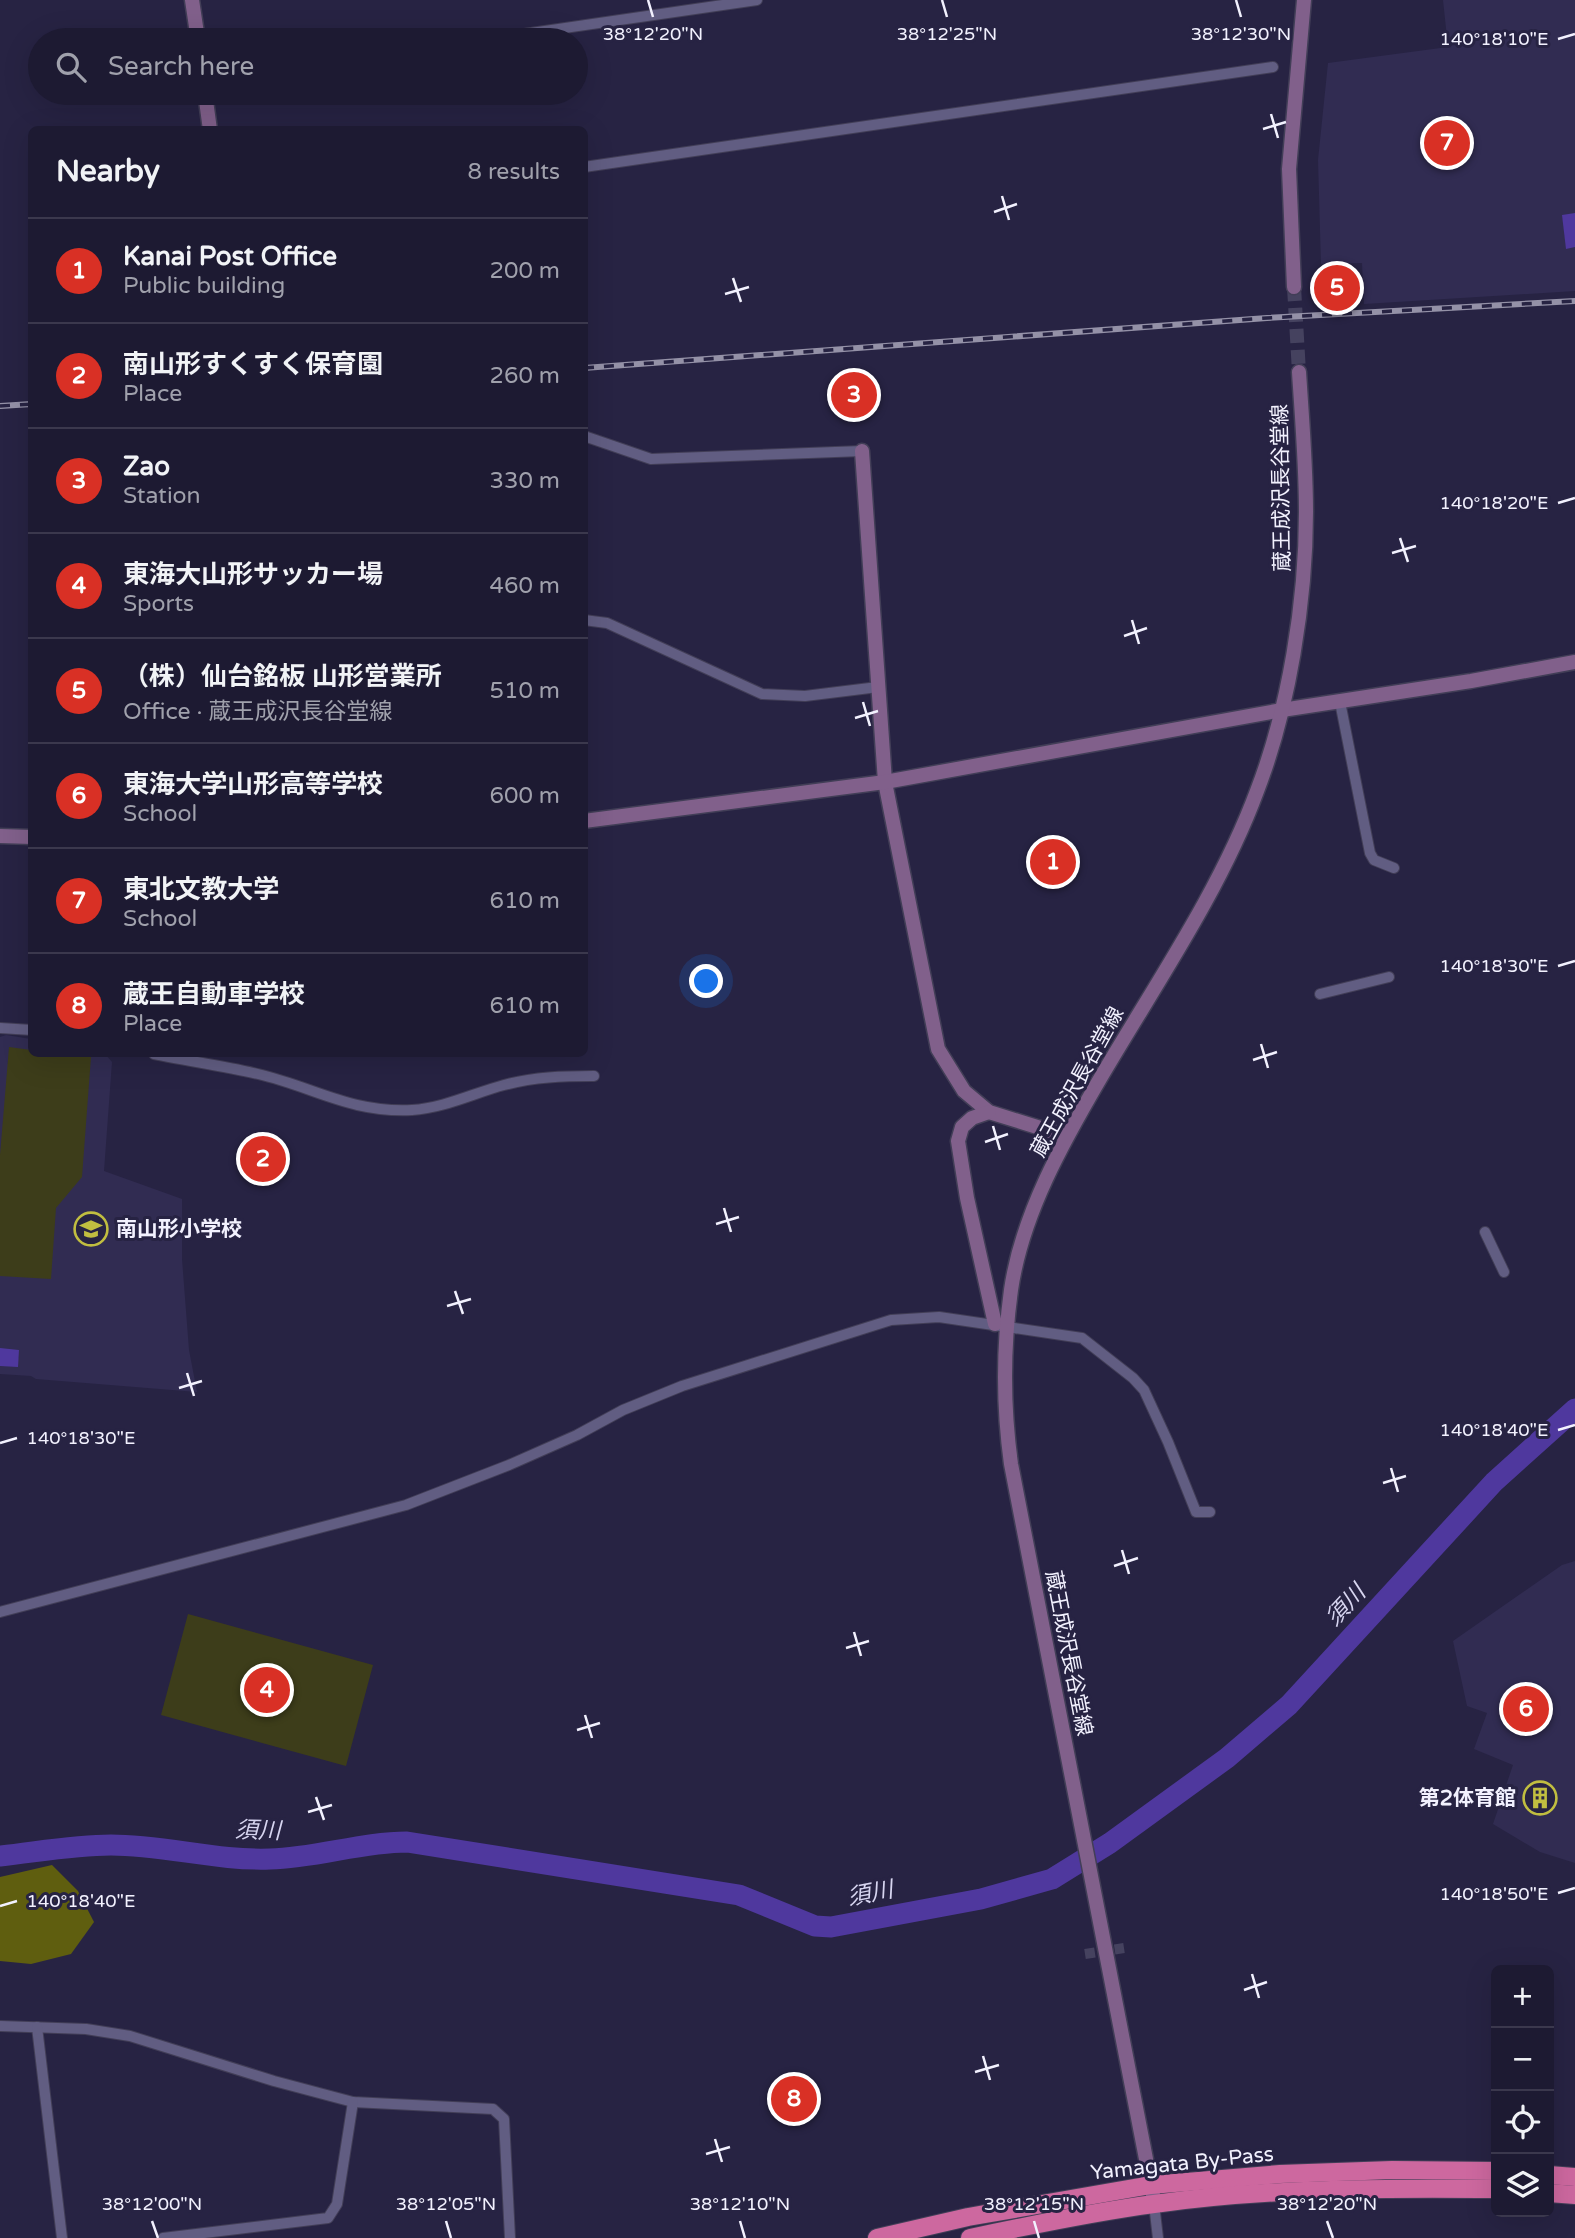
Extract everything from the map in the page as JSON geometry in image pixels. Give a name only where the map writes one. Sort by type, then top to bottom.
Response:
[{"type":"highway","name":"Yamagata By-Pass","points":[[877,2238],[968,2217],[1151,2185],[1305,2173],[1491,2171]]},
{"type":"highway","points":[[1554,2175],[1575,2177]]},
{"type":"highway","name":"Yamagata By-Pass","points":[[970,2238],[1154,2203],[1276,2193],[1412,2188],[1491,2189]]},
{"type":"highway","points":[[1554,2193],[1575,2195]]},
{"type":"main road","points":[[192,0],[196,28]]},
{"type":"main road","points":[[1294,288],[1289,169],[1304,0]]},
{"type":"main road","points":[[207,105],[209,126]]},
{"type":"main road","name":"蔵王成沢長谷堂線","points":[[1154,2203],[1013,1477],[1007,1432],[1002,1325],[1027,1228],[1066,1136],[1217,880],[1258,791],[1282,710],[1301,601],[1306,511],[1299,372]]},
{"type":"main road","points":[[862,452],[885,782],[938,1049],[964,1091],[989,1112],[1066,1136]]},
{"type":"main road","points":[[588,820],[885,782],[1282,710],[1575,662]]},
{"type":"main road","points":[[0,835],[28,837]]},
{"type":"main road","points":[[989,1112],[972,1118],[962,1127],[958,1141],[967,1198],[1002,1325]]},
{"type":"street","points":[[564,28],[757,0]]},
{"type":"street","points":[[588,166],[1273,67]]},
{"type":"street","points":[[588,437],[651,459],[862,452]]},
{"type":"street","points":[[588,621],[607,623],[762,694],[805,696],[878,687]]},
{"type":"street","points":[[1340,702],[1370,853],[1374,860],[1394,868]]},
{"type":"street","points":[[1320,994],[1389,977]]},
{"type":"street","points":[[0,1028],[28,1030]]},
{"type":"street","points":[[170,1057],[260,1074],[344,1103],[386,1110],[413,1110],[441,1105],[508,1084],[544,1077],[594,1076]]},
{"type":"street","points":[[1485,1232],[1504,1272]]},
{"type":"street","points":[[0,1612],[406,1505],[509,1465],[578,1435],[623,1410],[682,1386],[891,1320],[939,1317],[1082,1338],[1133,1378],[1143,1390],[1164,1432],[1196,1512],[1210,1512]]},
{"type":"street","points":[[0,2026],[86,2029],[130,2036],[274,2081],[353,2102],[493,2109],[504,2119],[510,2238]]},
{"type":"street","points":[[37,2027],[62,2238]]},
{"type":"street","points":[[163,2238],[328,2218],[337,2204],[353,2102]]},
{"type":"street","points":[[1154,2203],[1158,2238]]},
{"type":"shaded area","points":[[1443,0],[1575,0],[1575,291],[1364,304],[1362,263],[1321,264],[1318,160],[1328,63],[1448,47]]},
{"type":"shaded area","points":[[1575,213],[1575,247],[1566,249],[1562,215]]},
{"type":"shaded area","name":"南山形小学校","points":[[6,1035],[28,1039],[28,1057],[108,1057],[112,1062],[104,1171],[182,1199],[182,1259],[189,1350],[197,1392],[0,1374],[0,1037]]},
{"type":"shaded area","points":[[9,1047],[28,1050],[28,1057],[91,1057],[82,1177],[56,1208],[51,1279],[0,1276],[0,1155]]},
{"type":"shaded area","points":[[0,1348],[19,1350],[18,1367],[0,1366]]},
{"type":"shaded area","points":[[1575,1561],[1575,1863],[1540,1852],[1493,1824],[1513,1765],[1474,1749],[1487,1713],[1467,1706],[1453,1641],[1562,1565]]},
{"type":"shaded area","points":[[188,1614],[373,1665],[346,1766],[161,1715]]},
{"type":"shaded area","points":[[52,1865],[78,1891],[94,1922],[71,1954],[31,1964],[0,1961],[0,1877]]},
{"type":"waterway","name":"須川","points":[[0,1856],[69,1847],[111,1845],[151,1847],[230,1858],[270,1859],[407,1842],[739,1895],[815,1926],[831,1927],[981,1899],[1052,1879],[1110,1843],[1227,1758],[1289,1705],[1494,1482],[1575,1409]]},
{"type":"tunnel","points":[[1294,287],[1299,372]]},
{"type":"tunnel","points":[[1085,1954],[1124,1948]]},
{"type":"railway","points":[[588,368],[1267,318],[1575,301]]},
{"type":"railway","points":[[0,406],[28,404]]},
{"type":"place","name":"東北文教大学","points":[[1447,143]]},
{"type":"place","name":"（株）仙台銘板 山形営業所","points":[[1337,288]]},
{"type":"place","name":"Zao","points":[[854,395]]},
{"type":"place","name":"Kanai Post Office","points":[[1053,862]]},
{"type":"place","name":"南山形すくすく保育園","points":[[263,1159]]},
{"type":"place","name":"南山形小学校","points":[[91,1229]]},
{"type":"place","name":"東海大山形サッカー場","points":[[267,1690]]},
{"type":"place","name":"東海大学山形高等学校","points":[[1526,1709]]},
{"type":"place","name":"第2体育館","points":[[1540,1798]]},
{"type":"place","name":"蔵王自動車学校","points":[[794,2099]]}]
